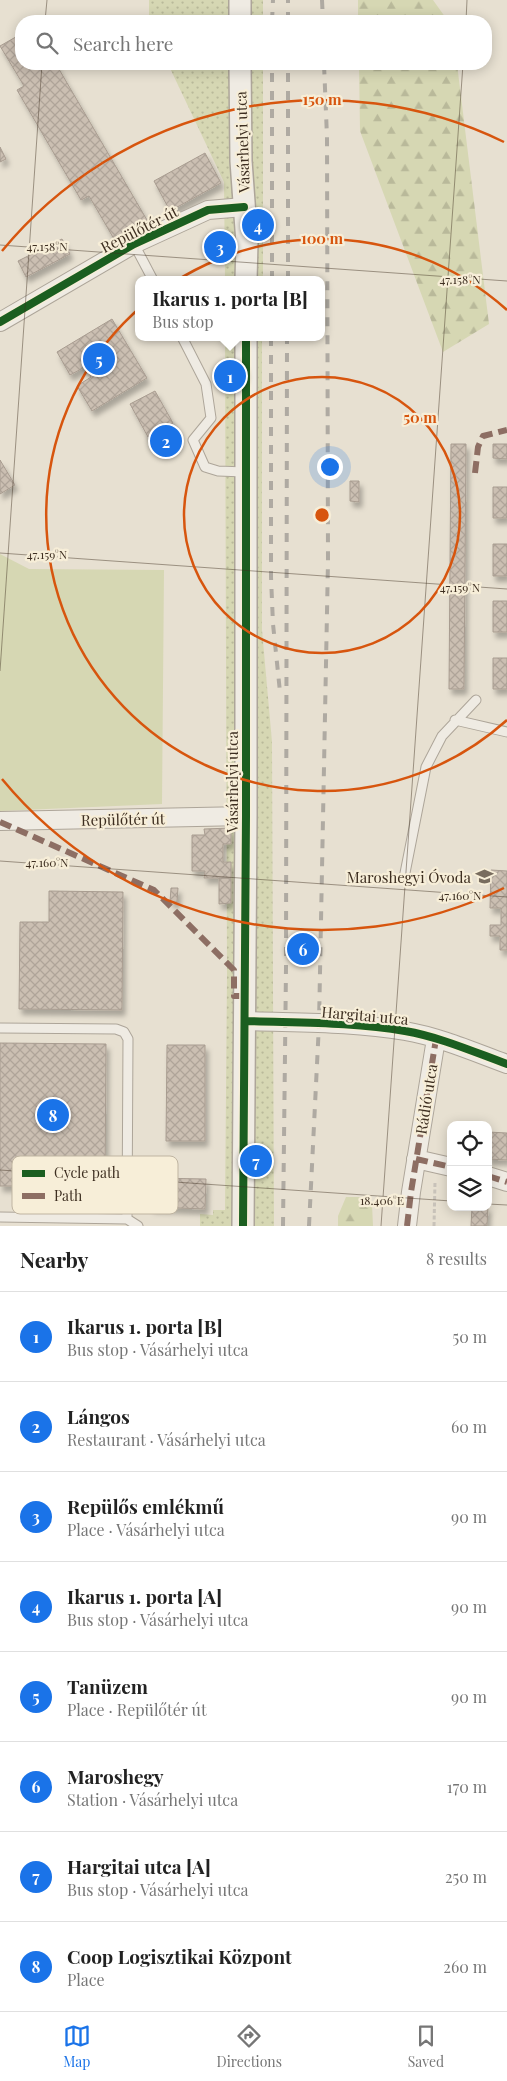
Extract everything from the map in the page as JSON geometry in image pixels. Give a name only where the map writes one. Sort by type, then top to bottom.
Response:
[{"type":"street","points":[[240,0],[240,15]]},
{"type":"street","name":"Vásárhelyi utca","points":[[240,70],[241,161],[246,276]]},
{"type":"street","name":"Repülőtér út","points":[[0,322],[134,244],[208,210],[244,207]]},
{"type":"street","name":"Vásárhelyi utca","points":[[243,1226],[246,816],[246,341]]},
{"type":"street","name":"Repülőtér út","points":[[0,821],[246,816]]},
{"type":"street","name":"Hargitai utca","points":[[245,1021],[376,1027],[406,1031],[436,1039],[507,1064]]},
{"type":"street","name":"Rádió utca","points":[[407,1226],[436,1039]]},
{"type":"street","points":[[416,1160],[447,1166]]},
{"type":"street","points":[[492,1177],[507,1182]]},
{"type":"lane","points":[[134,244],[150,276]]},
{"type":"lane","points":[[184,341],[206,384],[211,418],[193,440],[202,461],[205,467],[218,471],[245,472]]},
{"type":"lane","points":[[404,878],[426,767],[442,736],[476,700]]},
{"type":"lane","points":[[456,720],[507,732]]},
{"type":"lane","points":[[0,1028],[116,1028],[124,1032],[128,1039],[128,1156]]},
{"type":"lane","points":[[128,1214],[128,1219]]},
{"type":"lane","points":[[0,1217],[128,1219],[138,1226]]},
{"type":"green space","points":[[149,0],[263,0],[263,15],[149,15]]},
{"type":"green space","points":[[358,0],[433,0],[444,15],[358,15]]},
{"type":"green space","points":[[171,70],[263,70],[263,276],[225,276],[224,182]]},
{"type":"green space","points":[[359,70],[458,70],[489,324],[443,352],[360,131]]},
{"type":"green space","points":[[225,341],[262,341],[262,630],[272,742],[274,1226],[200,1226],[200,1214],[213,1215],[213,1210],[225,1210],[227,974]]},
{"type":"green space","points":[[0,554],[29,569],[164,570],[162,804],[0,811]]},
{"type":"green space","points":[[346,1197],[361,1197],[372,1204],[373,1226],[338,1226],[338,1216]]},
{"type":"building","points":[[15,37],[15,70],[60,70],[147,220],[114,239],[89,196],[81,200],[17,90],[24,86],[0,46]]},
{"type":"building","points":[[0,147],[6,159],[0,162]]},
{"type":"building","points":[[205,153],[221,183],[170,211],[154,181]]},
{"type":"building","points":[[62,239],[70,254],[26,277],[18,261]]},
{"type":"building","points":[[112,319],[147,378],[92,411],[77,386],[91,377],[85,367],[70,375],[57,352]]},
{"type":"building","points":[[155,391],[173,423],[148,437],[130,404]]},
{"type":"building","points":[[172,430],[178,442],[162,450],[156,439]]},
{"type":"building","points":[[451,444],[466,444],[464,689],[449,689]]},
{"type":"building","points":[[493,444],[507,444],[507,459],[493,458]]},
{"type":"building","points":[[0,460],[15,485],[0,494]]},
{"type":"building","points":[[350,481],[359,481],[359,502],[350,501]]},
{"type":"building","points":[[493,487],[507,487],[507,518],[493,518]]},
{"type":"building","points":[[493,544],[507,544],[507,576],[493,576]]},
{"type":"building","points":[[493,601],[507,601],[507,632],[493,632]]},
{"type":"building","points":[[493,658],[507,658],[507,689],[493,689]]},
{"type":"building","points":[[231,828],[231,844],[223,844],[223,862],[231,862],[231,878],[204,878],[205,871],[192,871],[192,835],[205,835],[204,829]]},
{"type":"building","points":[[491,870],[507,871],[507,950],[500,950],[500,936],[490,936],[490,925],[501,925],[501,908],[490,908]]},
{"type":"building","points":[[219,878],[231,878],[231,903],[219,904]]},
{"type":"building","points":[[171,888],[178,888],[177,902],[170,902]]},
{"type":"building","points":[[49,891],[123,892],[122,1010],[19,1009],[20,922],[49,922]]},
{"type":"building","points":[[0,1043],[106,1044],[105,1156],[12,1156],[12,1186],[0,1186]]},
{"type":"building","points":[[167,1045],[205,1045],[205,1141],[166,1141]]},
{"type":"building","points":[[492,1132],[507,1133],[507,1160],[492,1159]]},
{"type":"building","points":[[178,1178],[206,1179],[205,1209],[178,1208]]},
{"type":"building","points":[[472,1211],[488,1211],[487,1226],[471,1226]]},
{"type":"railway","points":[[272,15],[273,0]]},
{"type":"railway","points":[[288,0],[288,15]]},
{"type":"railway","points":[[322,0],[323,15]]},
{"type":"railway","points":[[272,70],[272,276]]},
{"type":"railway","points":[[288,70],[288,276]]},
{"type":"railway","points":[[309,1226],[319,1024],[328,561],[327,137],[324,70]]},
{"type":"railway","points":[[271,341],[271,577],[273,624],[280,692]]},
{"type":"railway","points":[[283,1226],[286,968],[287,341]]},
{"type":"marked path","points":[[475,473],[478,447],[483,436],[507,430]]},
{"type":"marked path","points":[[0,822],[154,890],[234,970],[234,996],[245,996]]},
{"type":"marked path","points":[[407,1226],[436,1039]]},
{"type":"marked path","points":[[416,1159],[447,1166]]},
{"type":"marked path","points":[[492,1177],[507,1182]]},
{"type":"cycle path","points":[[0,322],[134,244],[208,210],[244,207]]},
{"type":"cycle path","points":[[243,1226],[246,816],[246,341]]},
{"type":"cycle path","points":[[245,1021],[345,1024],[405,1031],[444,1041],[507,1064]]},
{"type":"place","name":"Ikarus 1. porta [A]","points":[[258,225]]},
{"type":"place","name":"Repülős emlékmű","points":[[220,247]]},
{"type":"place","name":"Tanüzem","points":[[99,359]]},
{"type":"place","name":"Ikarus 1. porta [B]","points":[[230,376]]},
{"type":"place","name":"Lángos","points":[[166,441]]},
{"type":"place","name":"Maroshegyi Óvoda","points":[[485,877]]},
{"type":"place","name":"Maroshegy","points":[[303,949]]},
{"type":"place","name":"Coop Logisztikai Központ","points":[[53,1115]]},
{"type":"place","name":"Hargitai utca [A]","points":[[256,1161]]}]
